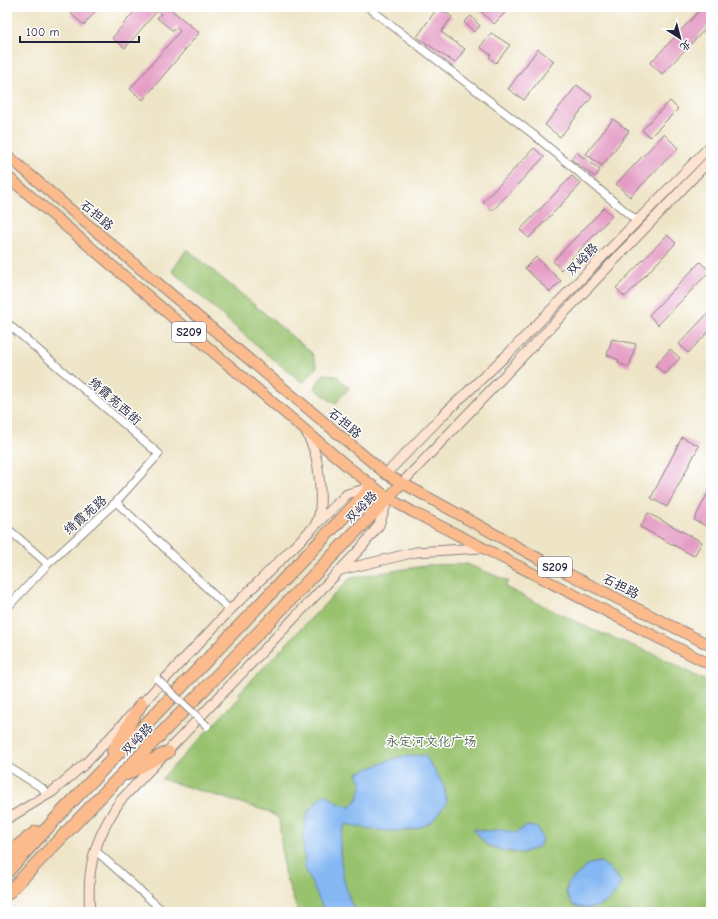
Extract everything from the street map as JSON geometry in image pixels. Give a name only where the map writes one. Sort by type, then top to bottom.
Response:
[{"type":"highway","name":"双峪路","points":[[7,872],[61,813],[372,487]]},
{"type":"highway","name":"双峪路","points":[[7,894],[388,498]]},
{"type":"highway","points":[[103,769],[141,704]]},
{"type":"highway","points":[[116,781],[168,752]]},
{"type":"highway","points":[[7,854],[61,813]]},
{"type":"main road","name":"石担路","points":[[7,154],[92,228],[386,474],[543,560],[711,646]]},
{"type":"main road","name":"S209","points":[[7,176],[372,487],[388,498],[481,548],[711,665]]},
{"type":"main road","points":[[372,487],[386,474]]},
{"type":"main road","points":[[388,498],[402,483]]},
{"type":"street","points":[[368,7],[534,135],[637,221]]},
{"type":"street","name":"双峪路","points":[[386,474],[442,416],[513,349],[711,145]]},
{"type":"street","name":"双峪路","points":[[402,483],[711,159]]},
{"type":"street","name":"绮霞苑西街","points":[[7,323],[159,454],[116,502]]},
{"type":"street","points":[[306,431],[316,457],[319,486],[319,519],[313,527]]},
{"type":"street","name":"双峪路","points":[[7,819],[48,795],[87,762],[230,610],[347,494],[372,487]]},
{"type":"street","name":"双峪路","points":[[90,912],[90,865],[104,826],[120,801],[341,570],[379,525],[388,498]]},
{"type":"street","name":"绮霞苑路","points":[[7,608],[48,564],[116,502],[230,610]]},
{"type":"street","points":[[7,528],[48,564]]},
{"type":"street","points":[[341,570],[416,552],[481,548]]},
{"type":"street","points":[[158,680],[207,726]]},
{"type":"street","points":[[7,766],[42,788],[48,795]]},
{"type":"street","points":[[95,850],[164,912]]},
{"type":"green space","points":[[187,249],[312,353],[317,367],[303,383],[265,353],[172,271]]},
{"type":"green space","points":[[324,374],[337,376],[349,388],[335,404],[314,388]]},
{"type":"green space","name":"永定河文化广场","points":[[467,564],[508,581],[505,587],[593,630],[654,654],[711,684],[711,912],[298,912],[284,872],[279,819],[270,812],[161,779],[241,696],[239,693],[350,578],[430,565]]},
{"type":"water","points":[[425,755],[444,786],[447,803],[433,820],[424,826],[413,829],[390,831],[345,824],[340,843],[341,864],[349,897],[356,912],[327,912],[321,904],[305,868],[303,835],[308,812],[325,793],[337,803],[351,807],[358,798],[362,784],[357,773],[399,757]]},
{"type":"water","points":[[527,826],[538,828],[542,839],[539,847],[522,853],[504,851],[487,845],[473,829],[489,831],[501,829],[515,833]]},
{"type":"water","points":[[601,862],[610,869],[621,883],[617,890],[602,905],[588,908],[573,905],[566,893],[568,883],[589,864]]},
{"type":"building","points":[[78,7],[99,7],[84,25],[71,14]]},
{"type":"building","points":[[138,7],[168,7],[199,33],[143,100],[130,89],[180,31],[176,27],[173,31],[157,18],[161,14],[157,11],[125,48],[112,38]]},
{"type":"building","points":[[438,7],[452,17],[441,32],[465,49],[455,63],[417,37]]},
{"type":"building","points":[[476,7],[511,7],[494,24]]},
{"type":"building","points":[[703,7],[707,7],[711,11],[711,23],[662,74],[650,63]]},
{"type":"building","points":[[471,16],[480,26],[474,32],[464,22]]},
{"type":"building","points":[[491,33],[510,45],[496,63],[489,57],[491,55],[480,47]]},
{"type":"building","points":[[538,49],[554,61],[524,100],[508,89]]},
{"type":"building","points":[[577,85],[592,97],[560,137],[545,125]]},
{"type":"building","points":[[670,101],[678,109],[650,137],[642,130]]},
{"type":"building","points":[[613,119],[629,131],[602,166],[586,154]]},
{"type":"building","points":[[664,134],[678,148],[630,197],[616,184]]},
{"type":"building","points":[[534,148],[544,157],[492,211],[483,202]]},
{"type":"building","points":[[576,152],[600,170],[595,177],[571,159]]},
{"type":"building","points":[[572,176],[581,184],[529,238],[520,230]]},
{"type":"building","points":[[604,208],[612,216],[561,270],[553,261]]},
{"type":"building","points":[[667,235],[676,243],[625,297],[616,288]]},
{"type":"building","points":[[536,257],[561,281],[550,292],[525,268]]},
{"type":"building","points":[[700,262],[710,271],[658,325],[649,315]]},
{"type":"building","points":[[711,310],[711,329],[688,353],[679,344]]},
{"type":"building","points":[[612,339],[636,344],[629,367],[618,363],[619,360],[607,355]]},
{"type":"building","points":[[670,349],[680,358],[665,374],[655,366]]},
{"type":"building","points":[[682,437],[699,446],[667,507],[651,498]]},
{"type":"building","points":[[711,487],[711,522],[708,527],[694,520]]},
{"type":"building","points":[[648,513],[702,542],[694,556],[640,527]]}]
